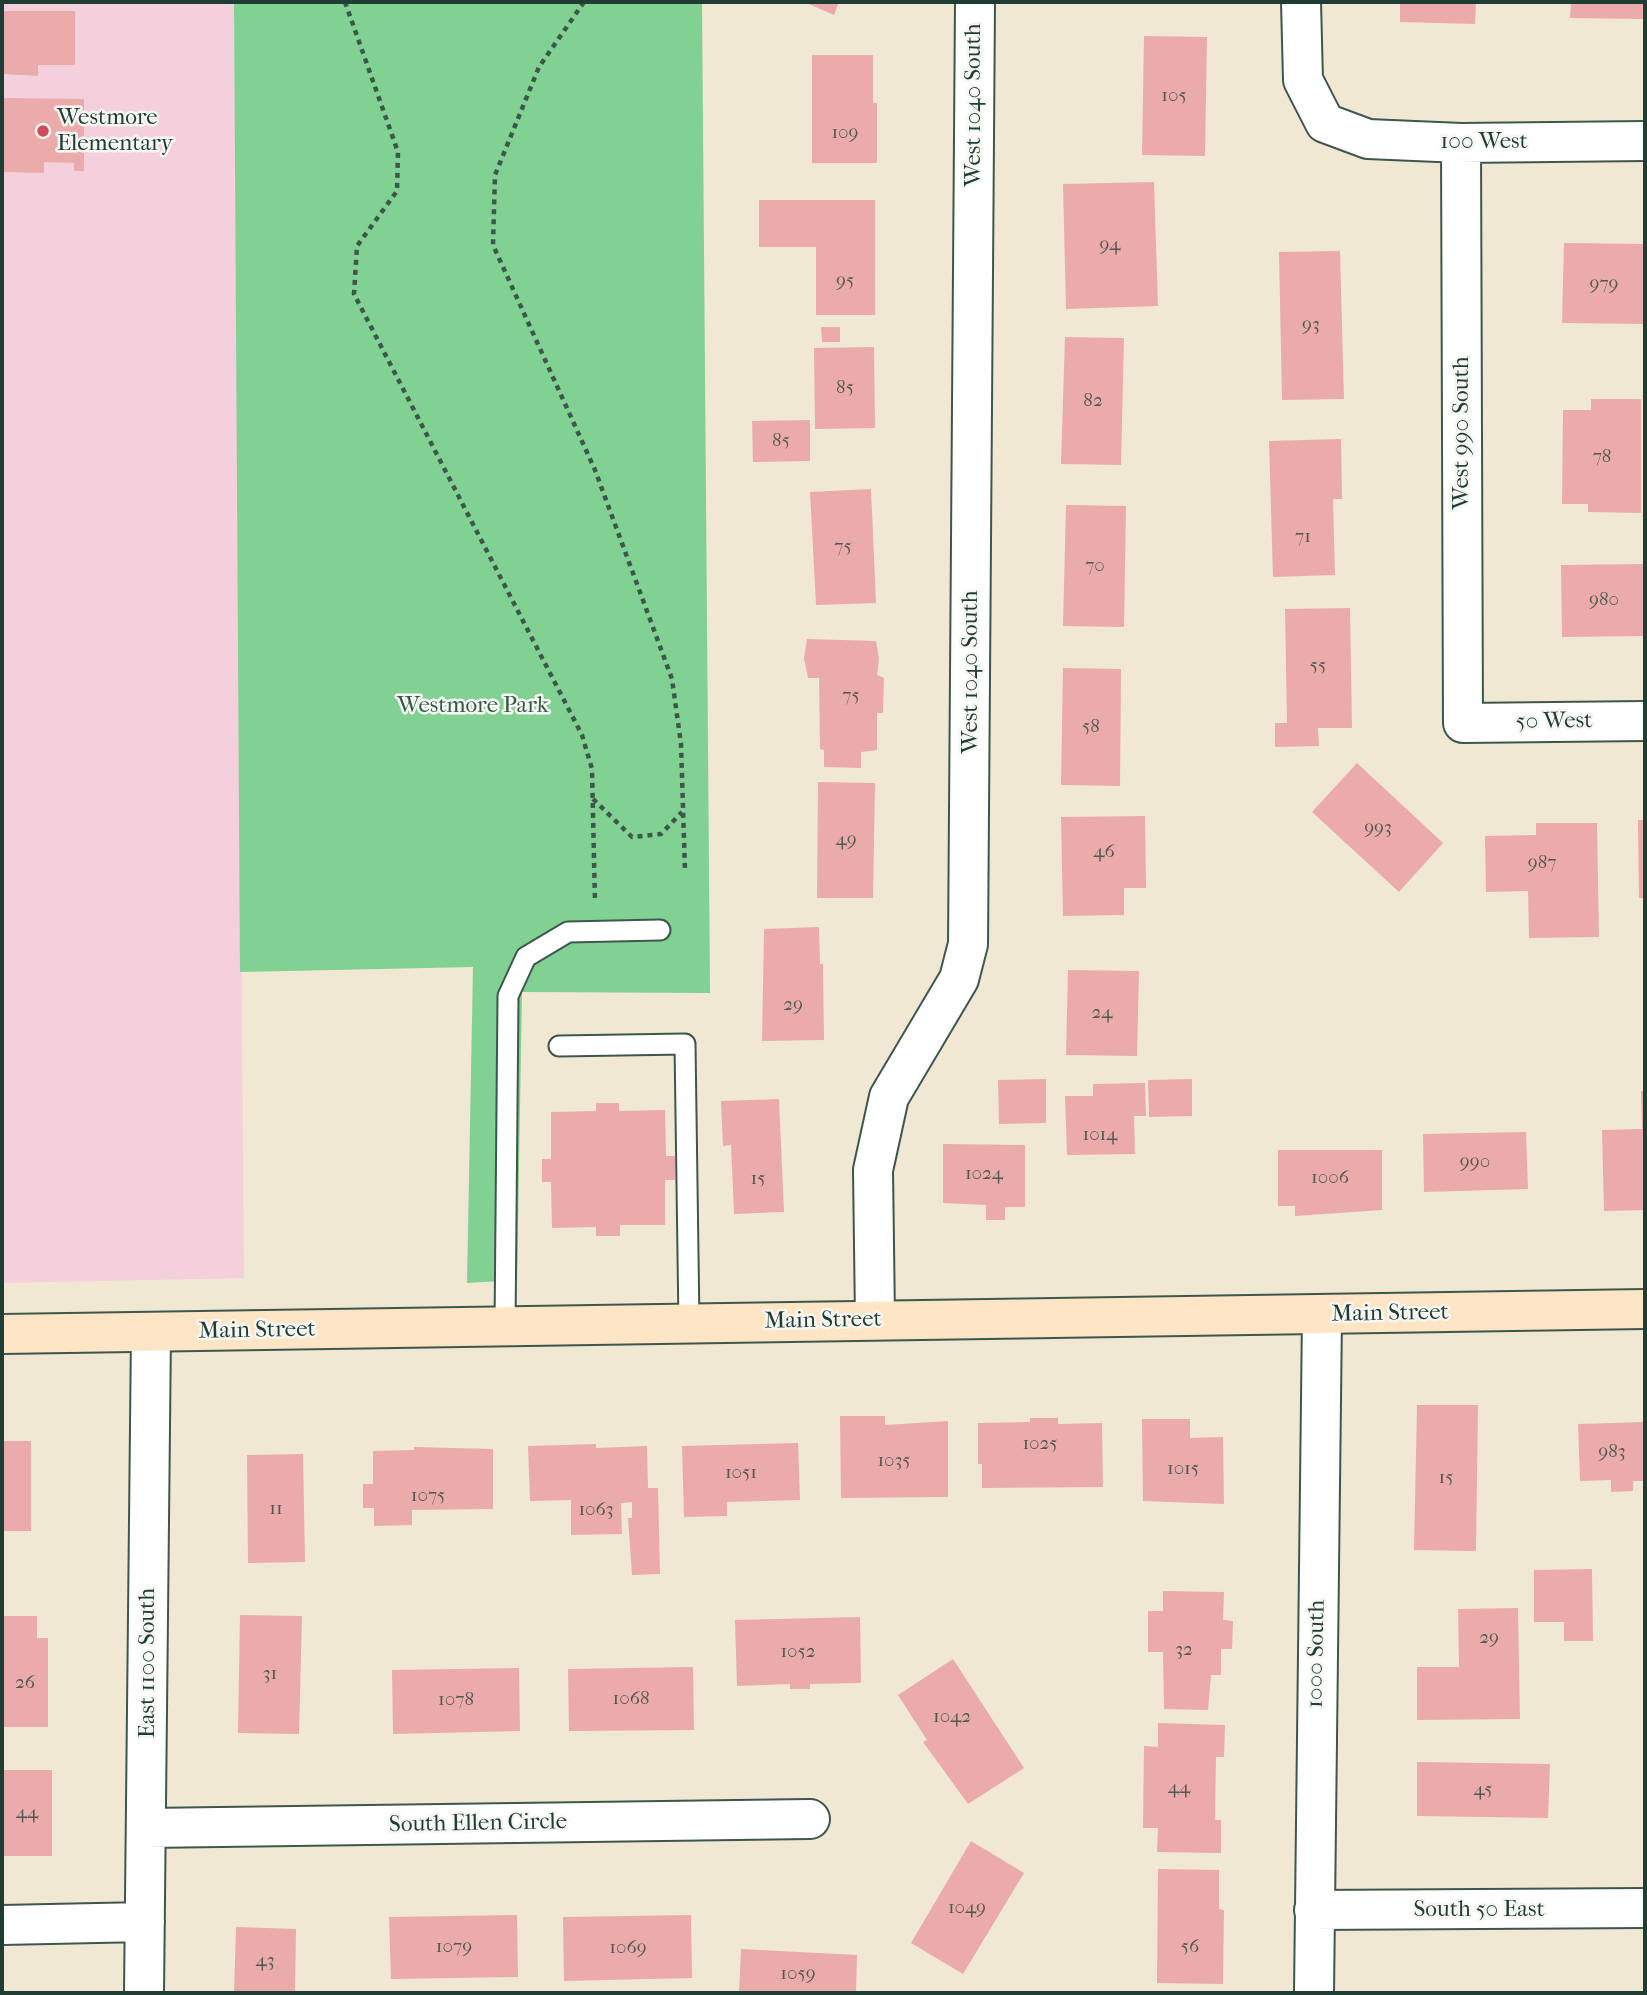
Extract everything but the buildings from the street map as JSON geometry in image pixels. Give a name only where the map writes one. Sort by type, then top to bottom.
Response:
[{"type":"street","name":"West 1040 South","points":[[875,1320],[873,1170],[889,1097],[959,979],[968,944],[975,2]]},
{"type":"street","name":"100 West","points":[[1301,2],[1303,80],[1325,123],[1368,139],[1461,143],[1645,141]]},
{"type":"street","name":"West 990 South","points":[[1461,143],[1464,723]]},
{"type":"street","name":"50 West","points":[[1464,723],[1645,721]]},
{"type":"street","name":"Main Street","points":[[2,1335],[1645,1309]]},
{"type":"street","name":"1000 South","points":[[1314,1993],[1322,1315]]},
{"type":"street","name":"East 1100 South","points":[[144,1993],[151,1332]]},
{"type":"street","name":"South Ellen Circle","points":[[147,1828],[810,1819]]},
{"type":"street","name":"South 50 East","points":[[1314,1910],[1645,1908]]},
{"type":"street","points":[[2,1925],[145,1922]]},
{"type":"lane","points":[[505,1327],[508,996],[526,957],[568,932],[660,930]]},
{"type":"lane","points":[[559,1046],[685,1044],[689,1324]]},
{"type":"path","points":[[345,2],[398,152],[397,191],[357,246],[354,293],[582,735],[592,769],[593,872]]},
{"type":"path","points":[[584,2],[539,66],[495,175],[493,245],[595,470],[672,679],[681,744],[685,871]]},
{"type":"path","points":[[592,798],[632,837],[661,834],[682,811]]},
{"type":"shaded area","points":[[2,2],[234,2],[244,1278],[2,1283]]},
{"type":"green space","name":"Westmore Park","points":[[234,2],[702,2],[710,993],[522,992],[517,1280],[467,1283],[473,967],[240,972]]},
{"type":"place","name":"Westmore Elementary","points":[[43,131]]}]
